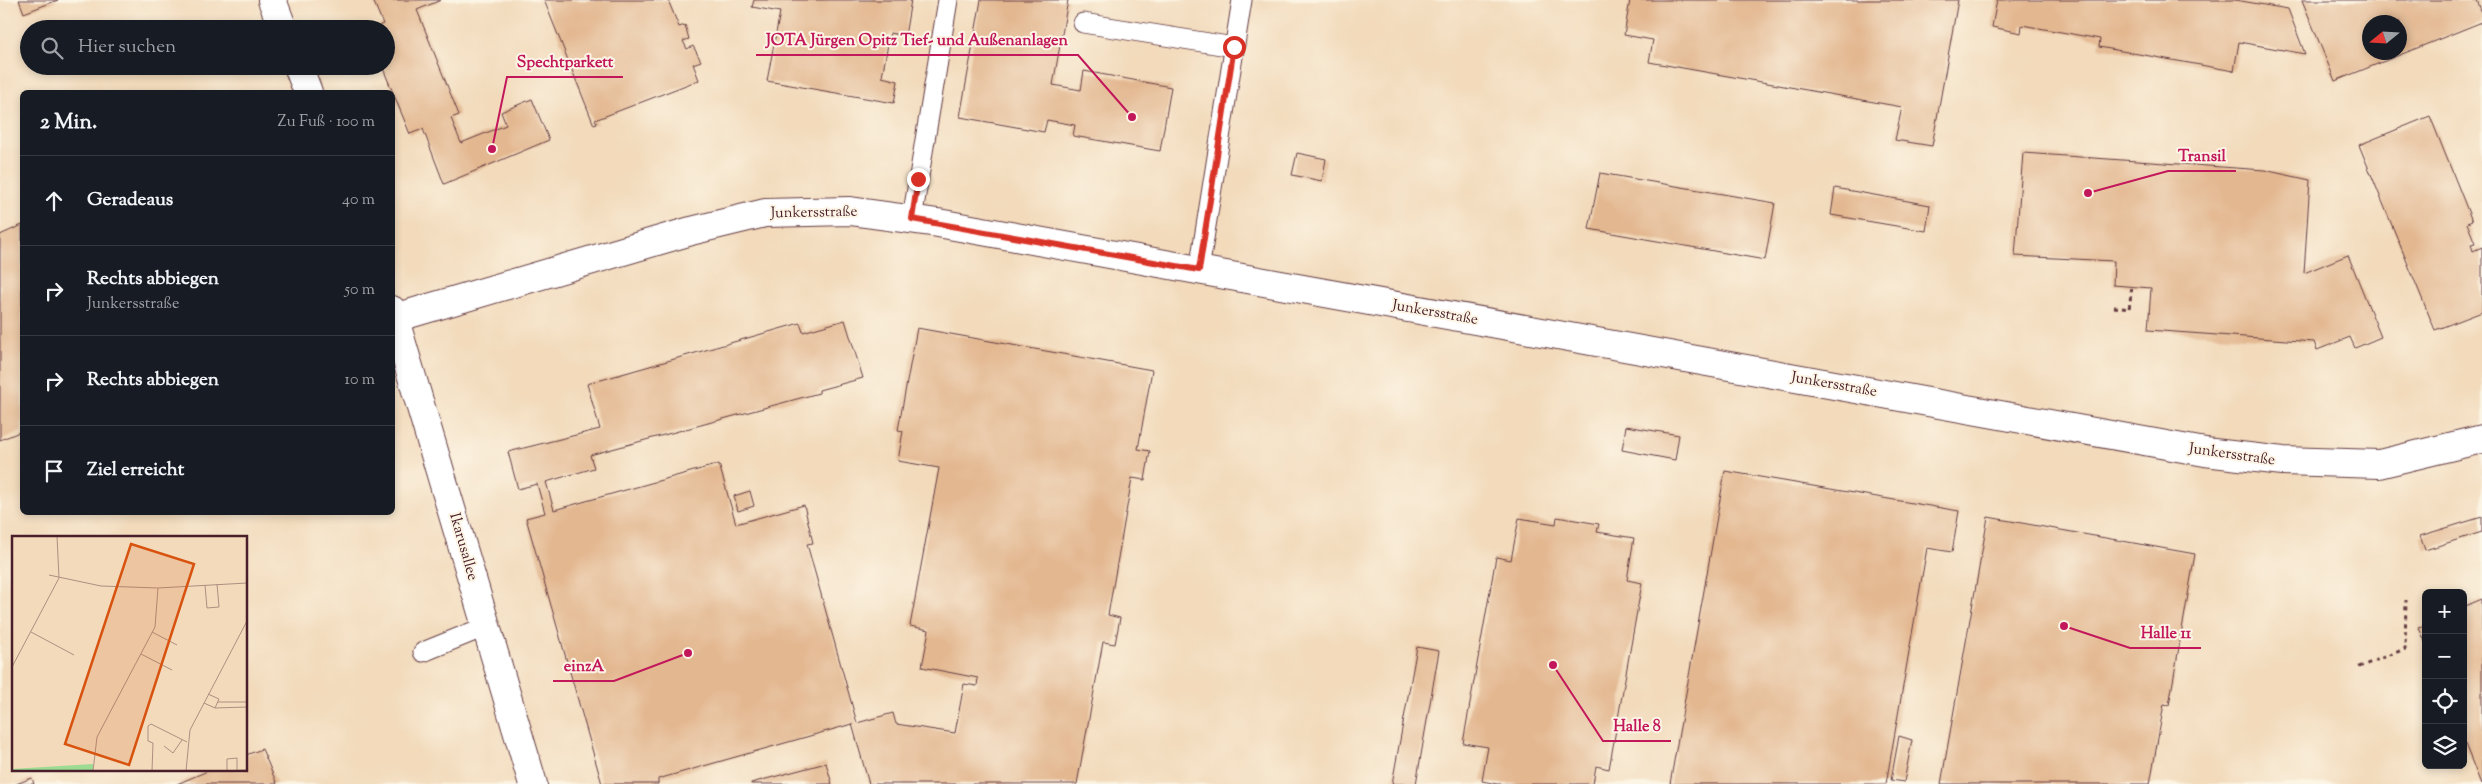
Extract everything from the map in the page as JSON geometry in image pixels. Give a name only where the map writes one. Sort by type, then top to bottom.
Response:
[{"type":"street","points":[[272,0],[280,20]]},
{"type":"street","points":[[301,75],[307,90]]},
{"type":"street","name":"Junkersstraße","points":[[395,314],[674,236],[765,213],[850,211],[912,219],[1199,270],[2206,452],[2283,461],[2379,464],[2482,439]]},
{"type":"street","name":"Ikarusallee","points":[[395,317],[533,784]]},
{"type":"lane","points":[[912,219],[948,0]]},
{"type":"lane","points":[[1199,270],[1242,0]]},
{"type":"lane","points":[[1083,23],[1234,47]]},
{"type":"lane","points":[[423,652],[486,626]]},
{"type":"path","points":[[2114,307],[2129,309],[2132,286]]},
{"type":"path","points":[[2359,667],[2405,649],[2406,600]]},
{"type":"building","points":[[19,0],[58,0],[24,13]]},
{"type":"building","points":[[373,0],[441,0],[417,10],[459,115],[451,118],[461,143],[506,125],[501,112],[532,99],[549,140],[444,184],[423,129],[410,134],[395,98],[395,90],[392,90],[386,75],[395,75],[395,20],[381,20]]},
{"type":"building","points":[[544,0],[668,0],[679,27],[685,25],[689,39],[683,41],[687,49],[693,46],[701,61],[693,64],[699,80],[595,120],[597,124],[594,125]]},
{"type":"building","points":[[754,0],[911,0],[905,36],[890,33],[882,77],[898,81],[894,103],[767,81],[780,12],[752,7]]},
{"type":"building","points":[[981,0],[1068,0],[1053,85],[1081,90],[1084,71],[1171,87],[1160,151],[1073,136],[1075,125],[1047,120],[1044,132],[960,117]]},
{"type":"building","points":[[1630,0],[1958,0],[1932,146],[1895,140],[1902,107],[1649,62],[1653,40],[1624,35]]},
{"type":"building","points":[[1997,0],[2235,0],[2288,9],[2305,54],[2239,42],[2234,71],[2099,47],[2100,39],[2022,25],[2021,33],[1992,27]]},
{"type":"building","points":[[2302,0],[2477,0],[2482,13],[2482,22],[2407,52],[2407,15],[2362,15],[2362,60],[2387,60],[2335,81]]},
{"type":"building","points":[[2430,116],[2472,221],[2467,223],[2475,243],[2471,244],[2473,251],[2482,247],[2482,312],[2435,330],[2359,145]]},
{"type":"building","points":[[1297,153],[1326,159],[1322,181],[1292,175]]},
{"type":"building","points":[[2023,153],[2264,170],[2310,180],[2304,273],[2348,255],[2381,337],[2355,348],[2350,337],[2317,350],[2314,342],[2148,330],[2151,288],[2113,285],[2114,261],[2015,256]]},
{"type":"building","points":[[1600,173],[1775,203],[1765,260],[1589,229]]},
{"type":"building","points":[[1835,188],[1930,205],[1926,231],[1831,215]]},
{"type":"building","points":[[20,226],[20,432],[0,440],[0,235]]},
{"type":"building","points":[[845,320],[863,378],[819,390],[819,393],[590,455],[594,468],[546,482],[554,510],[719,464],[736,524],[804,505],[813,543],[807,544],[857,723],[893,713],[896,724],[955,733],[964,684],[977,686],[978,678],[922,667],[929,630],[910,626],[939,468],[898,461],[903,431],[898,430],[917,328],[1152,370],[1138,449],[1150,451],[1145,480],[1132,478],[1108,615],[1120,618],[1115,644],[1103,642],[1077,784],[869,784],[852,724],[658,779],[658,784],[602,784],[526,518],[545,513],[537,484],[518,489],[508,452],[600,429],[587,384],[800,323],[803,332]]},
{"type":"building","points":[[1626,426],[1679,435],[1675,460],[1622,450]]},
{"type":"building","points":[[1725,471],[1959,511],[1952,552],[1927,548],[1886,784],[1670,784]]},
{"type":"building","points":[[750,491],[754,506],[738,511],[734,496]]},
{"type":"building","points":[[1557,517],[1599,524],[1597,532],[1634,538],[1627,580],[1642,583],[1609,769],[1596,766],[1593,784],[1497,784],[1482,781],[1488,747],[1463,743],[1496,557],[1511,560],[1519,518],[1556,524]]},
{"type":"building","points":[[1988,517],[2195,554],[2169,705],[2164,704],[2150,784],[1941,784]]},
{"type":"building","points":[[2482,517],[2482,532],[2425,550],[2420,536]]},
{"type":"building","points":[[2482,599],[2482,784],[2467,749],[2467,605]]},
{"type":"building","points":[[1417,647],[1439,651],[1416,784],[1392,784]]},
{"type":"building","points":[[1899,736],[1912,740],[1904,782],[1891,780]]},
{"type":"building","points":[[262,749],[277,784],[177,784],[205,772],[248,772],[248,754]]},
{"type":"building","points":[[826,763],[832,784],[751,784],[751,783]]},
{"type":"building","points":[[32,778],[34,784],[16,784]]},
{"type":"place","name":"JOTA Jürgen Opitz Tief- und Außenanlagen","points":[[1132,117]]},
{"type":"place","name":"Spechtparkett","points":[[492,149]]},
{"type":"place","name":"Transil","points":[[2088,193]]},
{"type":"place","name":"Halle 11","points":[[2064,626]]},
{"type":"place","name":"einzA","points":[[688,653]]},
{"type":"place","name":"Halle 8","points":[[1553,665]]},
{"type":"route","points":[[918,179],[912,219],[1199,270],[1234,47]]}]
